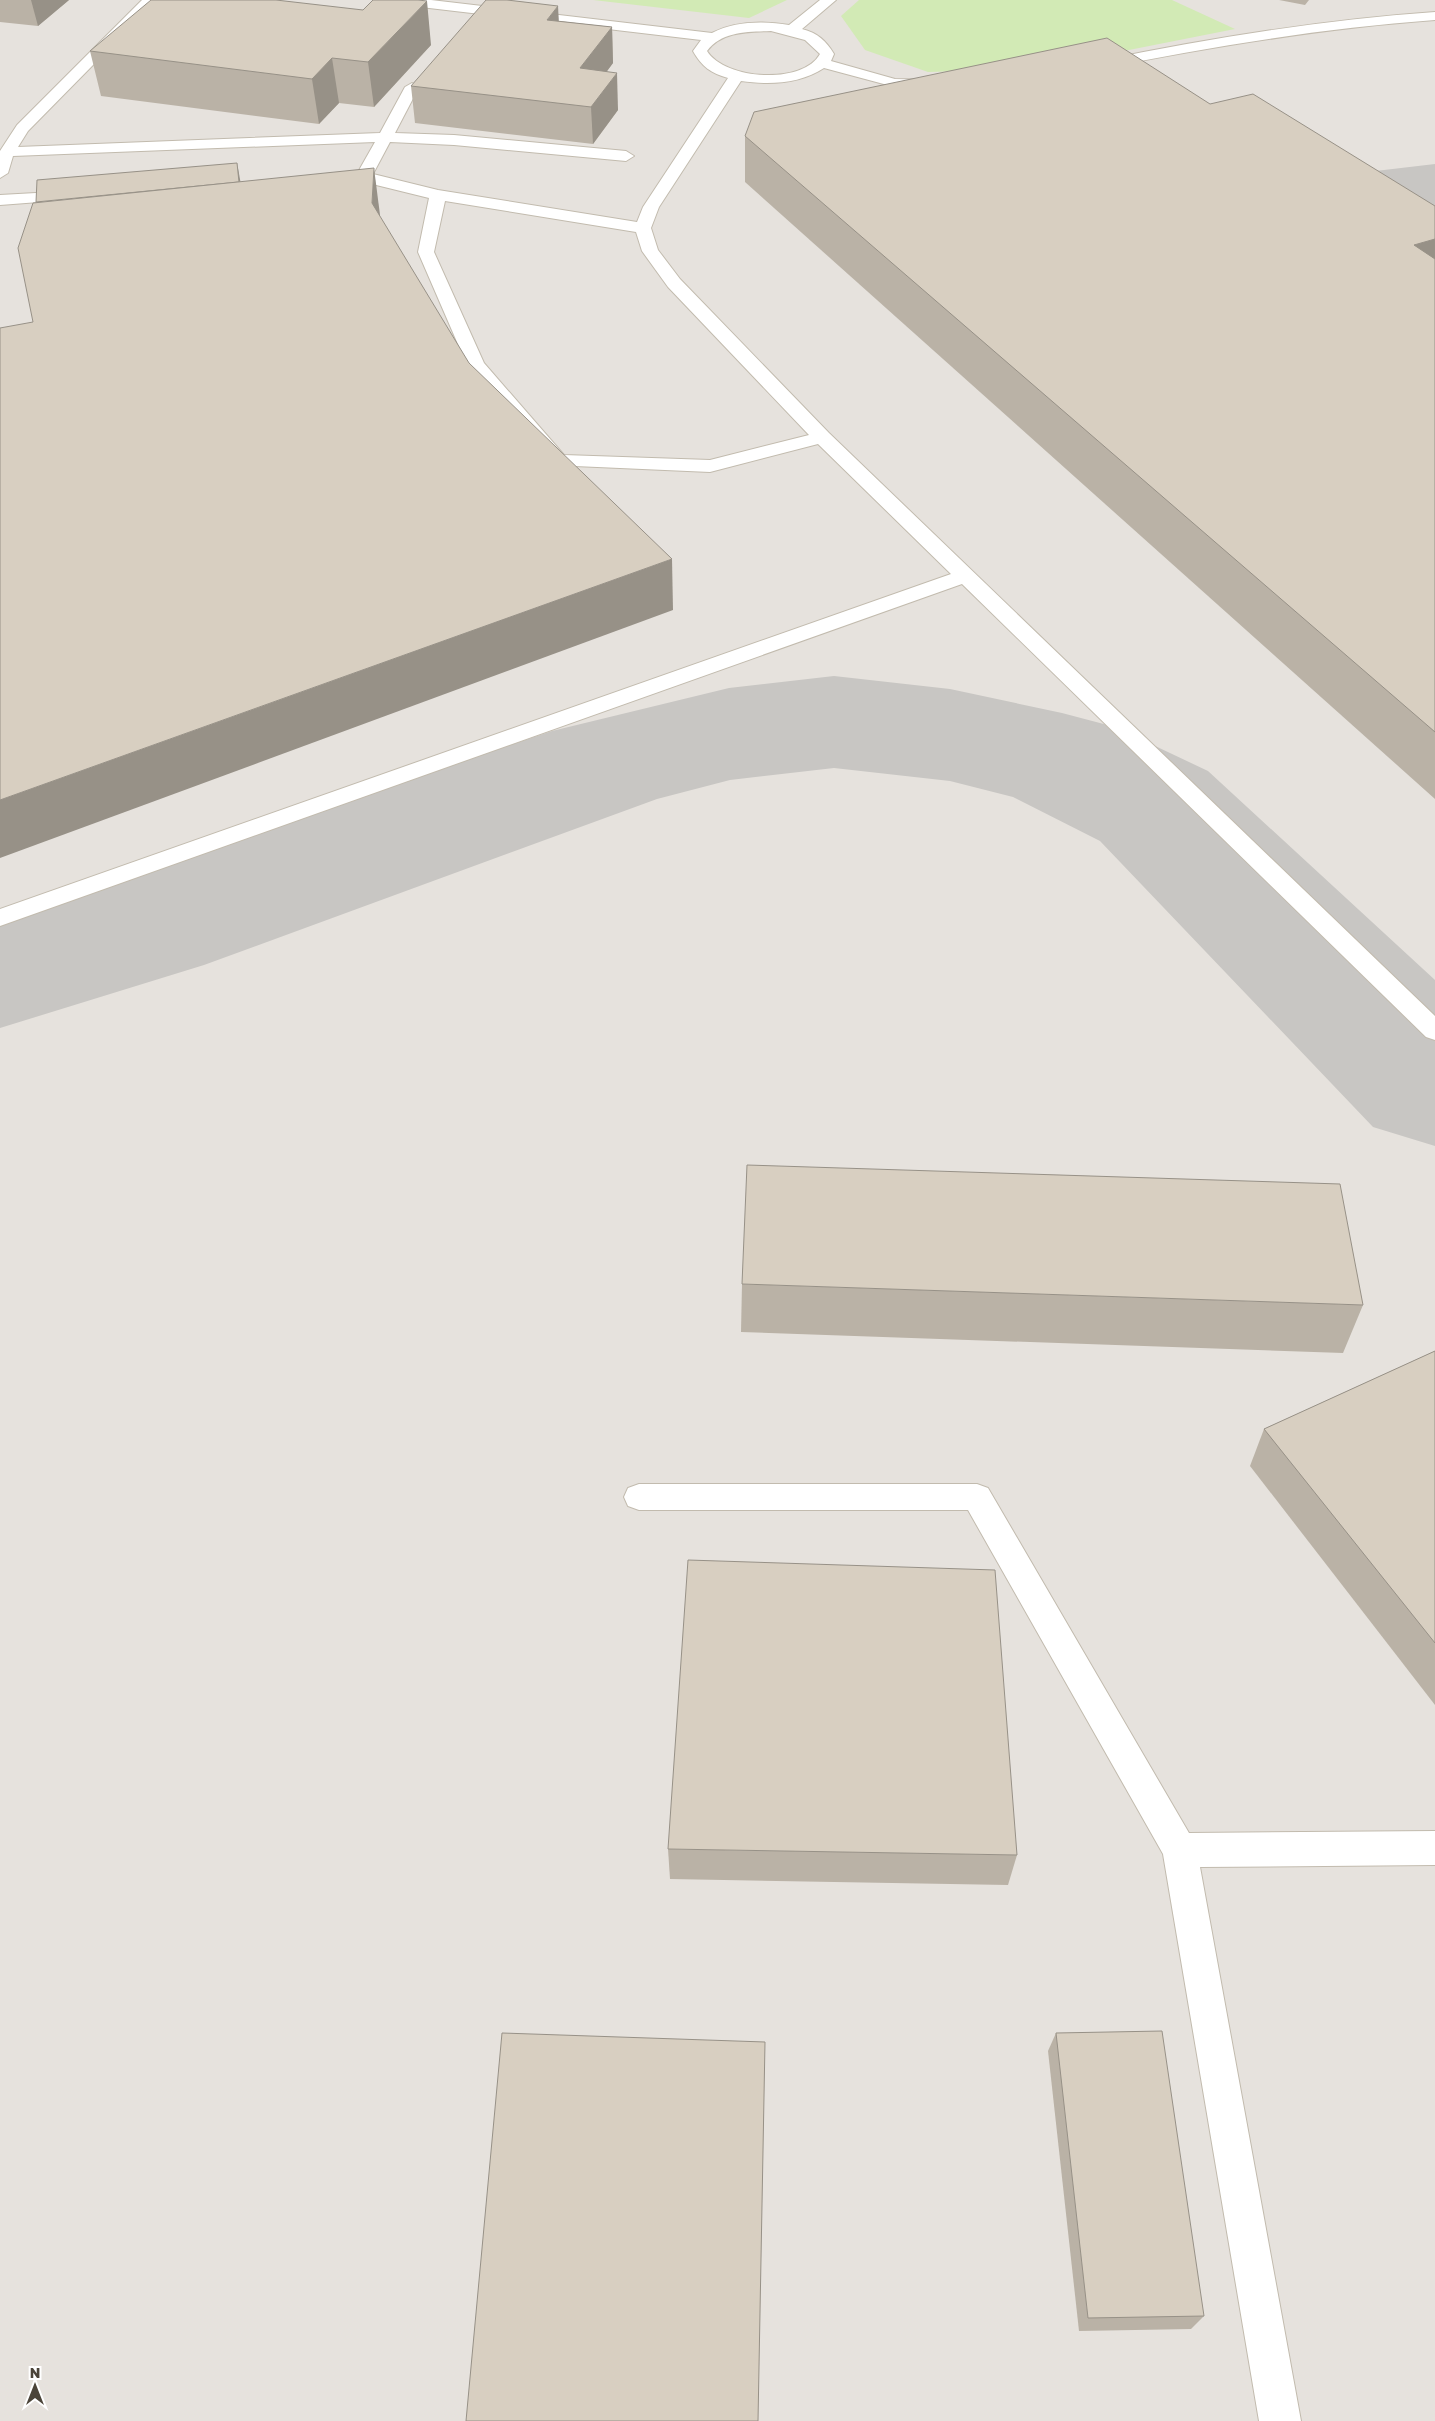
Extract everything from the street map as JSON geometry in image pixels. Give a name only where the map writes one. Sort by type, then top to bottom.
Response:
[{"type":"lane","points":[[0,173],[6,152],[22,128],[150,0]]},
{"type":"lane","points":[[396,0],[713,37]]},
{"type":"lane","points":[[506,13],[522,0]]},
{"type":"lane","points":[[792,30],[829,0]]},
{"type":"lane","points":[[1085,68],[1192,46],[1342,24],[1435,16]]},
{"type":"lane","points":[[749,28],[792,30],[810,36],[822,44],[827,54],[822,63],[808,72],[787,77],[762,79],[737,76],[715,69],[702,59],[700,51],[704,44],[713,37],[729,31],[749,28]]},
{"type":"lane","points":[[822,63],[895,83],[942,83]]},
{"type":"lane","points":[[737,76],[651,208],[643,228],[650,251],[674,282],[822,437],[1435,1031]]},
{"type":"lane","points":[[364,177],[412,87]]},
{"type":"lane","points":[[6,152],[385,138],[454,140],[626,156]]},
{"type":"lane","points":[[325,179],[364,177],[438,195],[643,228]]},
{"type":"lane","points":[[0,200],[89,195]]},
{"type":"lane","points":[[438,195],[426,252],[476,366],[559,461],[710,466],[822,437]]},
{"type":"lane","points":[[0,918],[965,576]]},
{"type":"lane","points":[[639,1497],[977,1497],[1180,1850],[1280,2421]]},
{"type":"lane","points":[[1180,1850],[1435,1848]]},
{"type":"shaded area","points":[[0,0],[1435,0],[1435,2421],[0,2421]]},
{"type":"green space","points":[[593,0],[787,0],[749,18]]},
{"type":"green space","points":[[859,0],[1172,0],[1235,29],[1033,69],[928,72],[865,50],[841,16]]},
{"type":"building","points":[[151,0],[276,0],[363,10],[373,0],[427,1],[368,62],[332,58],[312,79],[90,51]]},
{"type":"building","points":[[486,0],[507,0],[558,6],[547,20],[612,27],[580,68],[617,73],[591,107],[411,86]]},
{"type":"building","points":[[1107,38],[1210,104],[1253,94],[1435,206],[1435,239],[1414,245],[1435,259],[1435,732],[745,136],[754,112]]},
{"type":"building","points":[[237,163],[239,182],[36,202],[37,180]]},
{"type":"building","points":[[374,168],[372,203],[469,363],[672,559],[0,800],[0,328],[33,322],[18,248],[33,203]]},
{"type":"building","points":[[747,1165],[1340,1184],[1363,1305],[742,1284]]},
{"type":"building","points":[[1435,1351],[1435,1643],[1264,1429]]},
{"type":"building","points":[[688,1560],[995,1570],[1017,1855],[668,1849]]},
{"type":"building","points":[[1162,2031],[1204,2316],[1088,2318],[1056,2033]]},
{"type":"building","points":[[502,2033],[765,2042],[758,2421],[466,2421]]},
{"type":"taxiway","points":[[1350,207],[1435,196]]},
{"type":"taxiway","points":[[0,970],[147,926],[605,765],[729,734],[834,722],[950,735],[1062,761],[1154,806],[1435,1082]]}]
